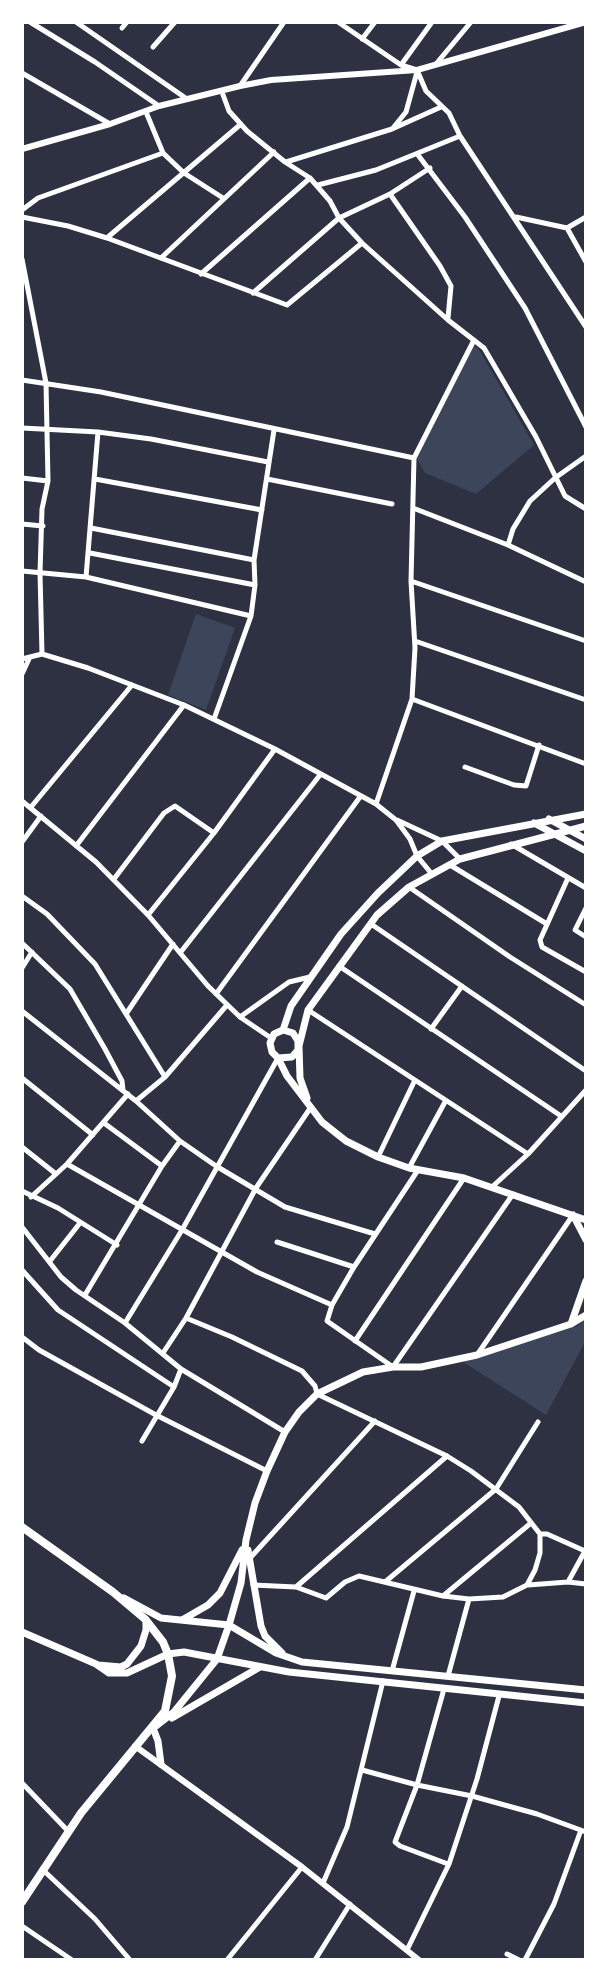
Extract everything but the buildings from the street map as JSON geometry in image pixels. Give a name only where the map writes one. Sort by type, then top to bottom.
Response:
[{"type":"main road","points":[[586,814],[442,841],[417,856],[341,934],[291,1006],[283,1030],[271,1038],[271,1049],[287,1076],[322,1122],[346,1141],[409,1168],[464,1178],[586,1220]]},
{"type":"main road","points":[[549,819],[586,839]]},
{"type":"main road","points":[[534,823],[586,851]]},
{"type":"main road","points":[[311,1107],[300,1078],[299,1046],[308,1010],[370,924],[409,887],[460,859],[549,833],[586,826]]},
{"type":"main road","points":[[283,1030],[293,1033],[299,1046]]},
{"type":"main road","points":[[278,1058],[292,1057],[299,1046]]},
{"type":"main road","points":[[573,1215],[586,1240]]},
{"type":"main road","points":[[571,1324],[586,1281]]},
{"type":"main road","points":[[22,1902],[68,1831],[135,1746],[174,1712],[217,1659],[241,1583],[246,1540],[255,1503],[285,1432],[299,1412],[317,1394],[363,1372],[393,1367],[421,1367],[477,1355],[571,1324],[586,1315]]},
{"type":"main road","points":[[22,1527],[113,1592],[154,1628],[168,1654],[172,1676],[165,1711],[153,1728]]},
{"type":"main road","points":[[246,1540],[256,1611],[265,1636],[288,1658]]},
{"type":"main road","points":[[180,1621],[208,1605],[220,1593],[246,1540]]},
{"type":"main road","points":[[113,1592],[161,1618],[229,1625],[288,1658],[586,1690]]},
{"type":"main road","points":[[96,1664],[121,1667],[133,1659],[145,1639],[145,1619]]},
{"type":"main road","points":[[22,1632],[96,1664],[109,1673],[127,1673],[168,1654],[200,1654],[260,1667],[499,1696],[586,1703]]},
{"type":"main road","points":[[153,1728],[260,1667]]},
{"type":"main road","points":[[153,1728],[161,1764]]},
{"type":"street","points":[[30,22],[159,106]]},
{"type":"street","points":[[76,22],[187,99]]},
{"type":"street","points":[[122,28],[127,22]]},
{"type":"street","points":[[153,47],[175,22]]},
{"type":"street","points":[[240,86],[284,22]]},
{"type":"street","points":[[338,22],[401,65],[417,70],[426,91],[449,113],[460,136],[586,327]]},
{"type":"street","points":[[362,39],[375,22]]},
{"type":"street","points":[[401,65],[432,22]]},
{"type":"street","points":[[436,64],[471,22]]},
{"type":"street","points":[[22,149],[110,124],[159,106],[240,86],[271,80],[417,70],[586,22]]},
{"type":"street","points":[[392,129],[406,112],[417,70]]},
{"type":"street","points":[[22,73],[110,124]]},
{"type":"street","points":[[222,92],[229,111],[241,124],[285,162],[310,178],[362,243],[484,348],[536,437],[565,496],[586,509]]},
{"type":"street","points":[[285,162],[392,129],[441,107]]},
{"type":"street","points":[[146,112],[163,153],[184,173],[223,198]]},
{"type":"street","points":[[107,238],[241,124]]},
{"type":"street","points":[[317,185],[418,155],[460,136]]},
{"type":"street","points":[[161,258],[274,152]]},
{"type":"street","points":[[22,210],[38,198],[163,153]]},
{"type":"street","points":[[418,155],[465,217],[525,308],[586,427]]},
{"type":"street","points":[[252,294],[339,218],[390,194],[430,168]]},
{"type":"street","points":[[201,274],[310,178]]},
{"type":"street","points":[[390,194],[451,286],[448,320]]},
{"type":"street","points":[[515,216],[567,228],[586,217]]},
{"type":"street","points":[[22,217],[107,238],[287,305],[362,243]]},
{"type":"street","points":[[567,228],[586,262]]},
{"type":"street","points":[[22,259],[46,383],[48,481],[42,509],[42,654]]},
{"type":"street","points":[[376,804],[412,699],[415,641],[411,581],[414,458],[474,340]]},
{"type":"street","points":[[22,380],[101,392],[414,458]]},
{"type":"street","points":[[22,428],[98,432],[151,439],[268,462]]},
{"type":"street","points":[[214,719],[251,616],[254,560],[274,430]]},
{"type":"street","points":[[86,577],[98,432]]},
{"type":"street","points":[[508,545],[513,529],[530,501],[586,456]]},
{"type":"street","points":[[22,478],[48,481]]},
{"type":"street","points":[[95,479],[262,510]]},
{"type":"street","points":[[267,479],[392,504]]},
{"type":"street","points":[[413,508],[508,545],[586,582]]},
{"type":"street","points":[[22,524],[43,526]]},
{"type":"street","points":[[91,528],[254,560]]},
{"type":"street","points":[[90,553],[255,585]]},
{"type":"street","points":[[22,571],[86,577],[251,616]]},
{"type":"street","points":[[411,581],[586,641]]},
{"type":"street","points":[[415,641],[586,700]]},
{"type":"street","points":[[22,674],[25,659],[42,654],[184,705],[275,749],[376,804],[396,820],[442,841],[460,859]]},
{"type":"street","points":[[31,807],[132,685]]},
{"type":"street","points":[[412,699],[586,764]]},
{"type":"street","points":[[76,846],[184,705]]},
{"type":"street","points":[[465,767],[514,785],[526,786],[539,745]]},
{"type":"street","points":[[148,915],[214,833],[275,749]]},
{"type":"street","points":[[180,953],[320,775]]},
{"type":"street","points":[[216,994],[360,797]]},
{"type":"street","points":[[22,801],[114,879],[216,994],[240,1017],[271,1038]]},
{"type":"street","points":[[114,879],[164,813],[175,806],[214,833]]},
{"type":"street","points":[[22,842],[41,816]]},
{"type":"street","points":[[396,820],[431,873]]},
{"type":"street","points":[[511,844],[586,888]]},
{"type":"street","points":[[449,864],[547,924]]},
{"type":"street","points":[[568,878],[540,940],[542,947],[586,972]]},
{"type":"street","points":[[409,887],[586,1005]]},
{"type":"street","points":[[22,896],[47,914],[95,964],[165,1077]]},
{"type":"street","points":[[586,908],[575,930],[586,937]]},
{"type":"street","points":[[370,924],[586,1071]]},
{"type":"street","points":[[22,943],[70,989],[105,1049],[125,1092],[104,1123],[67,1164],[31,1197]]},
{"type":"street","points":[[126,1014],[173,944]]},
{"type":"street","points":[[22,968],[32,952]]},
{"type":"street","points":[[338,966],[561,1116]]},
{"type":"street","points":[[240,1017],[289,982],[310,977]]},
{"type":"street","points":[[431,1029],[462,986]]},
{"type":"street","points":[[136,1101],[165,1077],[227,1005]]},
{"type":"street","points":[[308,1010],[528,1154]]},
{"type":"street","points":[[22,1011],[136,1101],[180,1141],[216,1166],[285,1207],[375,1234]]},
{"type":"street","points":[[125,1323],[182,1230],[278,1058]]},
{"type":"street","points":[[22,1078],[93,1135]]},
{"type":"street","points":[[378,1157],[415,1082]]},
{"type":"street","points":[[492,1187],[528,1154],[586,1090]]},
{"type":"street","points":[[409,1168],[445,1102]]},
{"type":"street","points":[[163,1353],[186,1318],[256,1188],[311,1107]]},
{"type":"street","points":[[104,1123],[162,1166]]},
{"type":"street","points":[[85,1295],[180,1141]]},
{"type":"street","points":[[22,1147],[56,1174]]},
{"type":"street","points":[[67,1164],[257,1272],[332,1305]]},
{"type":"street","points":[[418,1170],[354,1267],[332,1305],[327,1321],[393,1367],[513,1193]]},
{"type":"street","points":[[355,1341],[464,1178]]},
{"type":"street","points":[[22,1191],[58,1208],[117,1245]]},
{"type":"street","points":[[477,1355],[573,1215]]},
{"type":"street","points":[[50,1261],[80,1223]]},
{"type":"street","points":[[22,1227],[61,1277],[125,1323],[181,1369],[285,1432]]},
{"type":"street","points":[[277,1242],[354,1267]]},
{"type":"street","points":[[22,1270],[58,1310],[174,1387]]},
{"type":"street","points":[[186,1318],[302,1371],[315,1386],[317,1394],[447,1456],[519,1507],[540,1534],[540,1553],[527,1585]]},
{"type":"street","points":[[22,1337],[39,1350],[156,1415],[267,1471]]},
{"type":"street","points":[[142,1441],[174,1387],[181,1369]]},
{"type":"street","points":[[249,1559],[375,1421]]},
{"type":"street","points":[[384,1583],[496,1489],[538,1422]]},
{"type":"street","points":[[296,1587],[447,1456]]},
{"type":"street","points":[[443,1596],[531,1523]]},
{"type":"street","points":[[540,1534],[585,1550],[568,1582]]},
{"type":"street","points":[[252,1585],[296,1587],[326,1598],[345,1582],[359,1576],[414,1591],[469,1599],[503,1597],[527,1585],[586,1584]]},
{"type":"street","points":[[392,1671],[414,1591]]},
{"type":"street","points":[[447,1677],[469,1599]]},
{"type":"street","points":[[323,1883],[347,1827],[383,1681]]},
{"type":"street","points":[[444,1689],[417,1785],[395,1842],[449,1864]]},
{"type":"street","points":[[407,1950],[449,1864],[472,1796],[499,1696]]},
{"type":"street","points":[[135,1746],[302,1867],[419,1960]]},
{"type":"street","points":[[362,1770],[472,1796],[584,1831],[554,1904],[522,1960],[507,1954]]},
{"type":"street","points":[[23,1787],[68,1831]]},
{"type":"street","points":[[227,1960],[302,1867]]},
{"type":"street","points":[[42,1869],[95,1919],[130,1960]]},
{"type":"street","points":[[315,1960],[350,1904]]},
{"type":"street","points":[[22,1926],[72,1960]]},
{"type":"shaded area","points":[[471,342],[480,351],[534,445],[476,494],[425,473],[414,454]]},
{"type":"shaded area","points":[[196,614],[235,628],[206,710],[168,695]]},
{"type":"shaded area","points":[[586,1320],[586,1340],[546,1415],[463,1362],[577,1326]]}]
